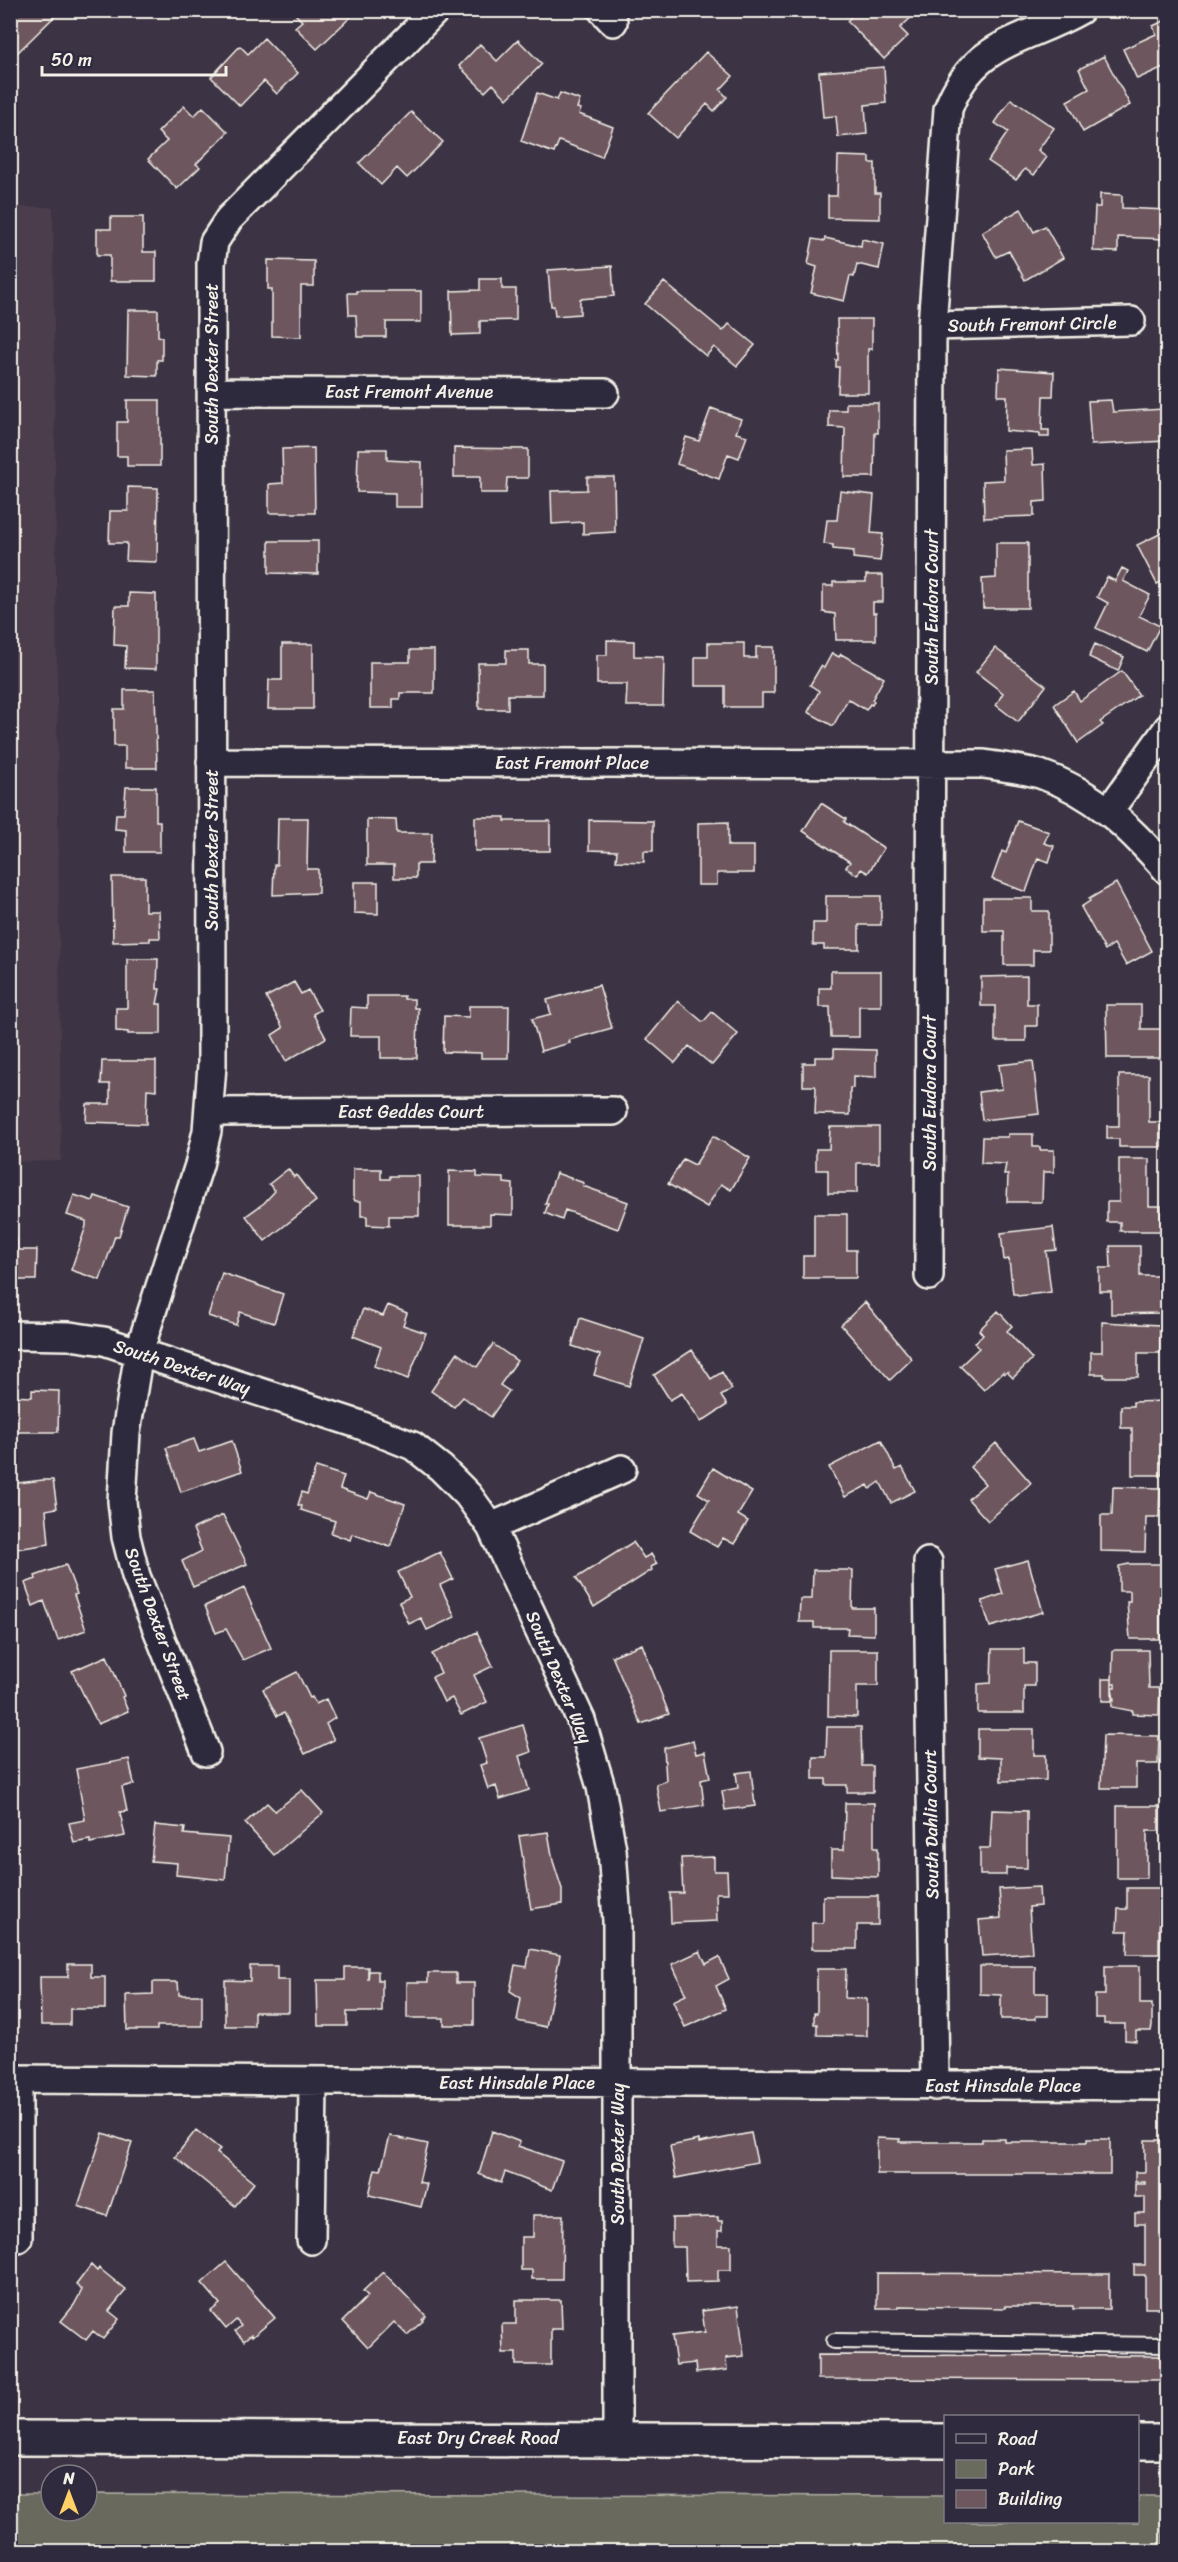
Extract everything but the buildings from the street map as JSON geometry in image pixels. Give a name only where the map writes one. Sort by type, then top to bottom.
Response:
[{"type":"main road","name":"East Dry Creek Road","points":[[10,2438],[944,2441]]},
{"type":"main road","points":[[1139,2442],[1167,2442]]},
{"type":"street","name":"South Dexter Street","points":[[206,1752],[136,1576],[126,1537],[122,1501],[126,1433],[139,1352],[199,1165],[210,1112],[212,1065],[213,392],[211,264],[214,242],[228,219],[436,10]]},
{"type":"street","name":"South Eudora Court","points":[[929,1276],[932,326],[948,109],[956,87],[971,67],[992,50],[1080,10]]},
{"type":"street","name":"South Fremont Circle","points":[[932,326],[1131,321]]},
{"type":"street","name":"East Fremont Avenue","points":[[213,392],[604,393]]},
{"type":"street","points":[[1109,811],[1167,728]]},
{"type":"street","name":"East Fremont Place","points":[[211,762],[984,764],[1037,773],[1076,788],[1109,811],[1144,844],[1167,872]]},
{"type":"street","name":"East Geddes Court","points":[[210,1112],[614,1111]]},
{"type":"street","name":"South Dexter Way","points":[[10,1335],[70,1336],[104,1341],[358,1424],[413,1446],[441,1468],[468,1495],[491,1527],[581,1720],[601,1787],[612,1850],[617,1921],[617,2439]]},
{"type":"street","points":[[491,1527],[622,1469]]},
{"type":"street","name":"South Dahlia Court","points":[[928,1562],[935,2086]]},
{"type":"street","points":[[14,2079],[18,2238]]},
{"type":"street","name":"East Hinsdale Place","points":[[14,2079],[1167,2086]]},
{"type":"street","points":[[311,2240],[313,2082]]},
{"type":"lane","points":[[834,2341],[1167,2345]]},
{"type":"shaded area","points":[[11,207],[53,207],[61,1161],[11,1162]]},
{"type":"green space","points":[[11,2494],[39,2494],[39,2523],[99,2523],[99,2494],[944,2496],[944,2523],[1139,2523],[1139,2496],[1162,2496],[1163,2551],[11,2551]]}]
